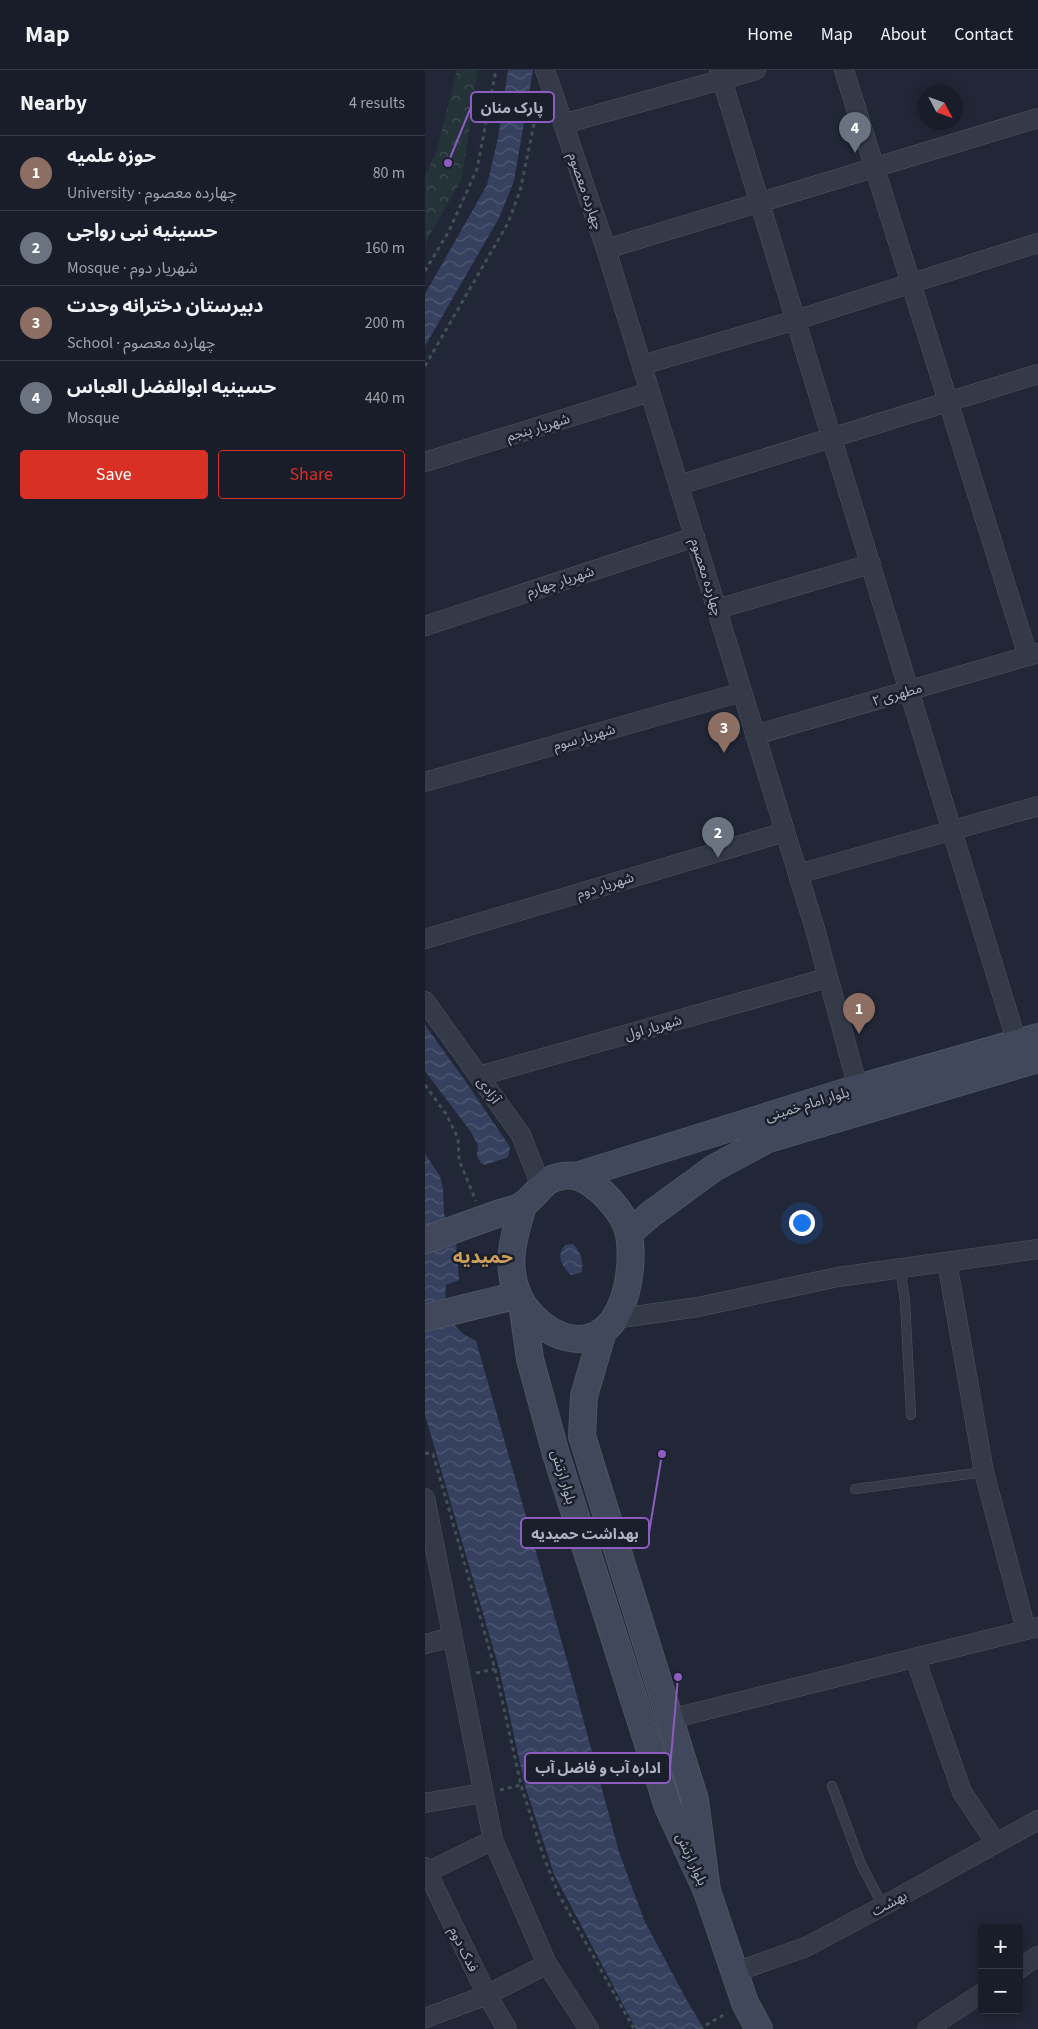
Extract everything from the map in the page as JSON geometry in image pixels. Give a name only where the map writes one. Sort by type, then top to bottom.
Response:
[{"type":"main road","name":"بلوار امام خمینی","points":[[576,1176],[858,1088],[1027,1040]]},
{"type":"main road","name":"بلوار امام خمینی","points":[[629,1233],[651,1214],[714,1168],[769,1139],[1038,1059]]},
{"type":"main road","points":[[425,1240],[484,1219],[532,1195],[563,1176],[576,1176],[588,1181],[609,1198],[619,1211],[629,1233],[631,1272],[623,1302],[609,1325],[581,1339],[558,1334],[544,1327],[532,1317],[520,1299],[513,1276],[511,1243],[532,1195]]},
{"type":"main road","points":[[425,1318],[450,1311],[520,1299]]},
{"type":"main road","name":"بلوار ارتش","points":[[520,1299],[530,1359],[559,1463],[668,1807],[707,1891]]},
{"type":"main road","name":"بلوار ارتش","points":[[609,1325],[584,1396],[582,1436],[695,1800],[707,1891]]},
{"type":"main road","points":[[707,1891],[745,2002],[759,2029]]},
{"type":"street","name":"چهارده معصوم","points":[[545,70],[606,248],[695,537],[798,874],[858,1088]]},
{"type":"street","points":[[563,124],[721,75],[756,70]]},
{"type":"street","points":[[844,70],[948,401],[1033,654]]},
{"type":"street","points":[[721,75],[952,830],[1027,1040]]},
{"type":"street","points":[[606,248],[1038,118]]},
{"type":"street","points":[[642,365],[796,320],[1038,243]]},
{"type":"street","points":[[679,485],[1038,374]]},
{"type":"street","name":"شهریار پنجم","points":[[425,462],[650,392]]},
{"type":"street","name":"شهریار چهارم","points":[[425,626],[695,537]]},
{"type":"street","points":[[717,610],[871,564]]},
{"type":"street","name":"مطهری ۲","points":[[755,735],[1033,654]]},
{"type":"street","name":"شهریار سوم","points":[[425,782],[742,692]]},
{"type":"street","points":[[798,874],[1038,806]]},
{"type":"street","name":"شهریار دوم","points":[[425,939],[785,832]]},
{"type":"street","name":"شهریار اول","points":[[479,1076],[827,978]]},
{"type":"street","name":"آزادی","points":[[425,1001],[521,1135],[532,1195]]},
{"type":"street","points":[[609,1325],[838,1277],[1038,1249]]},
{"type":"street","points":[[670,1719],[1032,1629],[984,1472],[947,1262]]},
{"type":"street","points":[[425,1498],[493,1840],[547,1964],[589,2029]]},
{"type":"street","points":[[425,1644],[452,1637]]},
{"type":"street","points":[[915,1658],[962,1792],[996,1843]]},
{"type":"street","points":[[425,1803],[483,1793]]},
{"type":"street","name":"بهشت","points":[[735,1972],[806,1947],[1038,1820]]},
{"type":"street","points":[[426,1871],[493,1840]]},
{"type":"street","name":"فدک دوم","points":[[426,1871],[487,1995],[507,2029]]},
{"type":"street","points":[[1023,1966],[1038,1956]]},
{"type":"street","points":[[425,2018],[487,1995],[547,1964]]},
{"type":"street","points":[[927,2029],[978,1996]]},
{"type":"lane","points":[[900,1268],[905,1301],[911,1415]]},
{"type":"lane","points":[[855,1488],[984,1472]]},
{"type":"lane","points":[[832,1786],[861,1864],[883,1906]]},
{"type":"path","points":[[425,271],[449,231],[477,169],[496,70]]},
{"type":"path","points":[[425,366],[508,223],[520,191],[539,103]]},
{"type":"path","points":[[425,1085],[446,1114],[458,1138],[459,1160],[484,1219]]},
{"type":"path","points":[[425,1453],[433,1454],[439,1473],[495,1670],[521,1785],[543,1855],[557,1893],[634,2029]]},
{"type":"path","points":[[483,1793],[521,1785]]},
{"type":"path","points":[[699,2029],[714,2020]]},
{"type":"green space","points":[[457,70],[478,70],[462,179],[425,243],[425,176],[437,150]]},
{"type":"water","points":[[508,70],[533,70],[514,181],[499,218],[425,346],[425,294],[487,185],[498,138]]},
{"type":"water","points":[[425,1025],[510,1147],[508,1157],[485,1165],[481,1163],[477,1156],[478,1145],[471,1132],[425,1071]]},
{"type":"water","points":[[425,1154],[440,1176],[443,1189],[444,1214],[456,1242],[459,1280],[446,1285],[447,1309],[455,1326],[476,1341],[572,1678],[619,1852],[644,1920],[704,2029],[636,2029],[554,1874],[525,1786],[499,1668],[425,1415]]},
{"type":"water","points":[[573,1244],[581,1256],[582,1272],[571,1275],[562,1264],[560,1257],[565,1245]]},
{"type":"place","name":"حسینیه ابوالفضل العباس","points":[[855,153]]},
{"type":"place","name":"پارک منان","points":[[448,163]]},
{"type":"place","name":"دبیرستان دخترانه وحدت","points":[[724,753]]},
{"type":"place","name":"حسینیه نبی رواجی","points":[[718,858]]},
{"type":"place","name":"حوزه علمیه","points":[[859,1034]]},
{"type":"place","name":"بهداشت حمیدیه","points":[[662,1454]]},
{"type":"place","name":"اداره آب و فاضل آب","points":[[678,1677]]},
{"type":"district","name":"حمیدیه","points":[[483,1256]]}]
